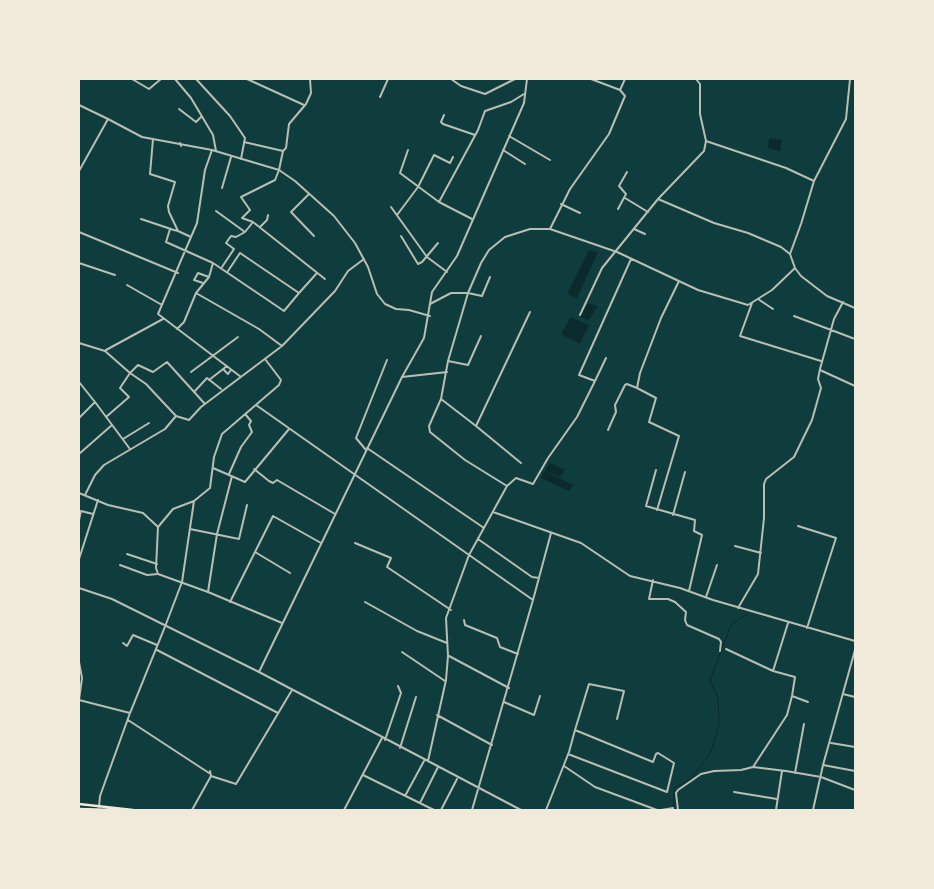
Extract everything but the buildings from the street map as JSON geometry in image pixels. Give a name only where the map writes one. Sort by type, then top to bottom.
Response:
[{"type":"main road","points":[[79,804],[133,810]]},
{"type":"main road","points":[[79,809],[99,807],[106,810],[114,810]]},
{"type":"street","points":[[132,79],[149,89],[161,79]]},
{"type":"street","points":[[175,79],[191,98],[213,135],[216,151]]},
{"type":"street","points":[[196,79],[230,116],[245,138],[241,159]]},
{"type":"street","points":[[247,79],[304,106]]},
{"type":"street","points":[[310,79],[311,93],[290,124],[286,148],[283,151],[275,180],[241,198],[250,210],[242,218],[260,227],[325,279]]},
{"type":"street","points":[[380,97],[388,79]]},
{"type":"street","points":[[451,79],[461,86],[485,94],[515,79]]},
{"type":"street","points":[[260,672],[402,377],[424,338],[430,316],[432,292],[457,256],[524,103],[527,79]]},
{"type":"street","points":[[550,229],[561,204],[609,134],[625,96],[620,90],[591,79]]},
{"type":"street","points":[[620,90],[625,79]]},
{"type":"street","points":[[580,315],[602,268],[617,252],[658,199],[698,160],[704,151],[706,141],[700,114],[698,79]]},
{"type":"street","points":[[790,254],[814,181],[846,119],[850,79]]},
{"type":"street","points":[[439,202],[476,135],[485,111],[511,102],[525,94]]},
{"type":"street","points":[[79,104],[142,138],[212,150],[278,170],[334,216],[355,243],[364,259],[377,294],[386,304],[396,309],[409,310],[430,316]]},
{"type":"street","points":[[179,109],[196,122],[202,117]]},
{"type":"street","points":[[444,115],[441,122],[443,124],[476,135]]},
{"type":"street","points":[[79,171],[108,119]]},
{"type":"street","points":[[509,136],[550,160]]},
{"type":"street","points":[[153,139],[150,174],[174,182],[168,206],[178,231]]},
{"type":"street","points":[[706,141],[786,168],[814,181]]},
{"type":"street","points":[[244,142],[283,151]]},
{"type":"street","points":[[212,150],[205,170],[197,223],[178,273],[158,314],[241,377]]},
{"type":"street","points":[[408,150],[400,173],[439,202],[472,219]]},
{"type":"street","points":[[503,150],[525,164]]},
{"type":"street","points":[[397,215],[418,187],[434,155],[450,163],[453,157]]},
{"type":"street","points":[[222,188],[231,157]]},
{"type":"street","points":[[618,209],[626,193],[618,188],[628,172]]},
{"type":"street","points":[[309,194],[291,212],[314,236]]},
{"type":"street","points":[[625,198],[648,212]]},
{"type":"street","points":[[658,199],[714,223],[748,233],[781,247],[790,254],[795,268],[801,276],[827,296],[855,308]]},
{"type":"street","points":[[561,204],[580,213]]},
{"type":"street","points":[[391,207],[427,257],[447,272]]},
{"type":"street","points":[[216,211],[245,232]]},
{"type":"street","points":[[260,227],[267,220],[268,215]]},
{"type":"street","points":[[142,219],[192,237]]},
{"type":"street","points":[[253,222],[245,232],[236,237],[231,236],[226,243],[234,249],[220,266],[228,271],[240,253],[299,294]]},
{"type":"street","points":[[178,231],[170,229],[166,242],[213,263],[284,311],[317,273]]},
{"type":"street","points":[[507,486],[465,460],[432,434],[429,426],[441,399],[448,361],[468,293],[480,264],[496,243],[505,237],[530,229],[550,229],[617,252],[698,290],[740,304],[752,303],[772,290],[795,268]]},
{"type":"street","points":[[634,229],[645,234]]},
{"type":"street","points":[[79,232],[178,273]]},
{"type":"street","points":[[401,236],[418,264],[427,257],[438,243]]},
{"type":"street","points":[[79,343],[105,350],[130,373],[142,380],[176,416],[189,420],[222,390],[282,346],[335,291],[348,271],[364,259]]},
{"type":"street","points":[[595,381],[580,374],[631,259]]},
{"type":"street","points":[[79,263],[115,275]]},
{"type":"street","points":[[177,329],[184,322],[196,293],[209,277],[213,263]]},
{"type":"street","points":[[203,284],[194,280],[198,273],[209,277]]},
{"type":"street","points":[[430,304],[451,293],[468,293],[482,296],[490,277]]},
{"type":"street","points":[[637,388],[640,372],[661,318],[679,281]]},
{"type":"street","points":[[127,285],[162,305]]},
{"type":"street","points":[[196,293],[259,329],[282,346]]},
{"type":"street","points":[[758,299],[772,309]]},
{"type":"street","points":[[738,608],[758,574],[764,518],[764,484],[766,479],[794,456],[812,420],[821,388],[818,380],[822,361],[834,319],[843,302]]},
{"type":"street","points":[[752,303],[740,336],[822,361]]},
{"type":"street","points":[[476,426],[530,312]]},
{"type":"street","points":[[794,316],[855,339]]},
{"type":"street","points":[[105,350],[163,319]]},
{"type":"street","points":[[448,361],[468,365],[480,336]]},
{"type":"street","points":[[191,372],[238,337]]},
{"type":"street","points":[[428,761],[445,681],[448,656],[446,618],[451,610],[469,555],[507,486],[516,478],[534,484],[548,458],[576,417],[606,358]]},
{"type":"street","points":[[158,574],[158,527],[173,509],[194,502],[210,488],[222,434],[279,385],[281,380],[265,360]]},
{"type":"street","points":[[387,360],[356,438],[367,449],[484,528]]},
{"type":"street","points":[[106,417],[128,397],[120,388],[138,365],[153,372],[167,362],[205,404]]},
{"type":"street","points":[[194,392],[207,378],[209,380],[227,366]]},
{"type":"street","points":[[224,370],[228,374],[232,370]]},
{"type":"street","points":[[820,370],[855,386]]},
{"type":"street","points":[[402,377],[447,372]]},
{"type":"street","points":[[209,380],[222,390]]},
{"type":"street","points":[[79,382],[130,448],[129,450]]},
{"type":"street","points":[[608,430],[616,412],[615,405],[625,385],[637,388],[656,398],[649,422],[680,438],[657,510]]},
{"type":"street","points":[[441,399],[521,463]]},
{"type":"street","points":[[79,418],[95,402]]},
{"type":"street","points":[[256,405],[533,600]]},
{"type":"street","points":[[229,474],[241,447],[252,432],[249,425],[251,421],[245,414]]},
{"type":"street","points":[[84,495],[101,468],[164,429],[176,416]]},
{"type":"street","points":[[123,439],[149,423]]},
{"type":"street","points":[[79,454],[112,425]]},
{"type":"street","points":[[213,468],[245,482],[254,469],[289,430]]},
{"type":"street","points":[[254,469],[269,481],[273,483],[277,480],[335,514]]},
{"type":"street","points":[[656,470],[645,503],[646,506],[695,520],[694,531],[702,535],[689,591]]},
{"type":"street","points":[[673,514],[686,472]]},
{"type":"street","points":[[208,592],[217,534],[232,476]]},
{"type":"street","points":[[79,493],[143,513],[158,527]]},
{"type":"street","points":[[79,558],[98,500]]},
{"type":"street","points":[[99,807],[100,796],[130,713],[157,650],[157,645],[182,582],[194,502]]},
{"type":"street","points":[[190,529],[239,539],[247,505]]},
{"type":"street","points":[[79,520],[81,511],[93,514]]},
{"type":"street","points":[[493,512],[581,543],[630,576],[653,580],[807,629],[855,641]]},
{"type":"street","points":[[230,602],[273,516],[321,543]]},
{"type":"street","points":[[798,526],[836,538],[807,629]]},
{"type":"street","points":[[472,810],[480,789],[551,533]]},
{"type":"street","points":[[478,539],[532,577],[539,578]]},
{"type":"street","points":[[354,542],[391,558],[387,567],[451,610]]},
{"type":"street","points":[[735,546],[761,553]]},
{"type":"street","points":[[255,552],[290,573]]},
{"type":"street","points":[[127,554],[157,564]]},
{"type":"street","points":[[120,565],[147,575],[158,574],[182,582],[282,623]]},
{"type":"street","points":[[706,597],[718,565]]},
{"type":"street","points":[[653,580],[649,599],[668,599],[675,602],[686,612],[685,620],[687,626],[722,642],[720,651]]},
{"type":"street","points":[[79,588],[112,599],[166,624],[521,810]]},
{"type":"street","points":[[365,602],[417,631],[446,643]]},
{"type":"street","points":[[464,620],[465,625],[472,626],[497,638],[500,647],[518,654]]},
{"type":"street","points":[[773,671],[788,623]]},
{"type":"street","points":[[123,643],[127,646],[133,635],[157,645]]},
{"type":"street","points":[[726,649],[773,671],[795,677],[787,716],[753,767]]},
{"type":"street","points":[[157,650],[278,713]]},
{"type":"street","points":[[813,810],[823,765],[831,743],[855,650]]},
{"type":"street","points":[[402,652],[445,681]]},
{"type":"street","points":[[448,656],[508,688]]},
{"type":"street","points":[[79,662],[82,678],[79,700],[130,713]]},
{"type":"street","points":[[546,810],[564,766],[589,684],[624,691],[617,719]]},
{"type":"street","points":[[344,810],[362,774],[383,739],[401,693],[398,686]]},
{"type":"street","points":[[128,720],[210,773],[236,784],[292,690]]},
{"type":"street","points":[[844,694],[855,697]]},
{"type":"street","points":[[504,702],[534,716],[540,696]]},
{"type":"street","points":[[792,696],[808,702]]},
{"type":"street","points":[[400,748],[416,697]]},
{"type":"street","points":[[438,715],[492,745]]},
{"type":"street","points":[[795,773],[804,724]]},
{"type":"street","points":[[568,754],[667,792],[674,763],[670,760],[658,753],[653,762],[575,730]]},
{"type":"street","points":[[831,743],[855,748]]},
{"type":"street","points":[[405,796],[424,760]]},
{"type":"street","points":[[823,765],[855,771]]},
{"type":"street","points":[[564,766],[595,787],[657,810]]},
{"type":"street","points":[[420,803],[438,767]]},
{"type":"street","points":[[678,810],[676,793],[678,790],[701,774],[714,770],[753,767],[782,771],[821,778],[855,790]]},
{"type":"street","points":[[776,810],[782,771]]},
{"type":"street","points":[[192,810],[210,773]]},
{"type":"street","points":[[362,774],[434,810]]},
{"type":"street","points":[[441,810],[458,778]]},
{"type":"street","points":[[734,792],[777,799]]},
{"type":"street","points":[[661,810],[673,808],[673,810]]},
{"type":"water","points":[[769,138],[782,140],[780,151],[768,148]]},
{"type":"water","points":[[589,250],[598,252],[577,298],[567,294]]},
{"type":"water","points":[[588,303],[598,306],[589,320],[580,317]]},
{"type":"water","points":[[571,317],[589,325],[580,344],[561,334]]},
{"type":"water","points":[[550,463],[565,470],[560,477],[545,471]]},
{"type":"water","points":[[544,471],[573,485],[569,491],[541,478]]},
{"type":"waterway","points":[[674,810],[674,788],[691,779],[711,752],[719,724],[718,698],[710,680],[731,625],[747,614]]}]
